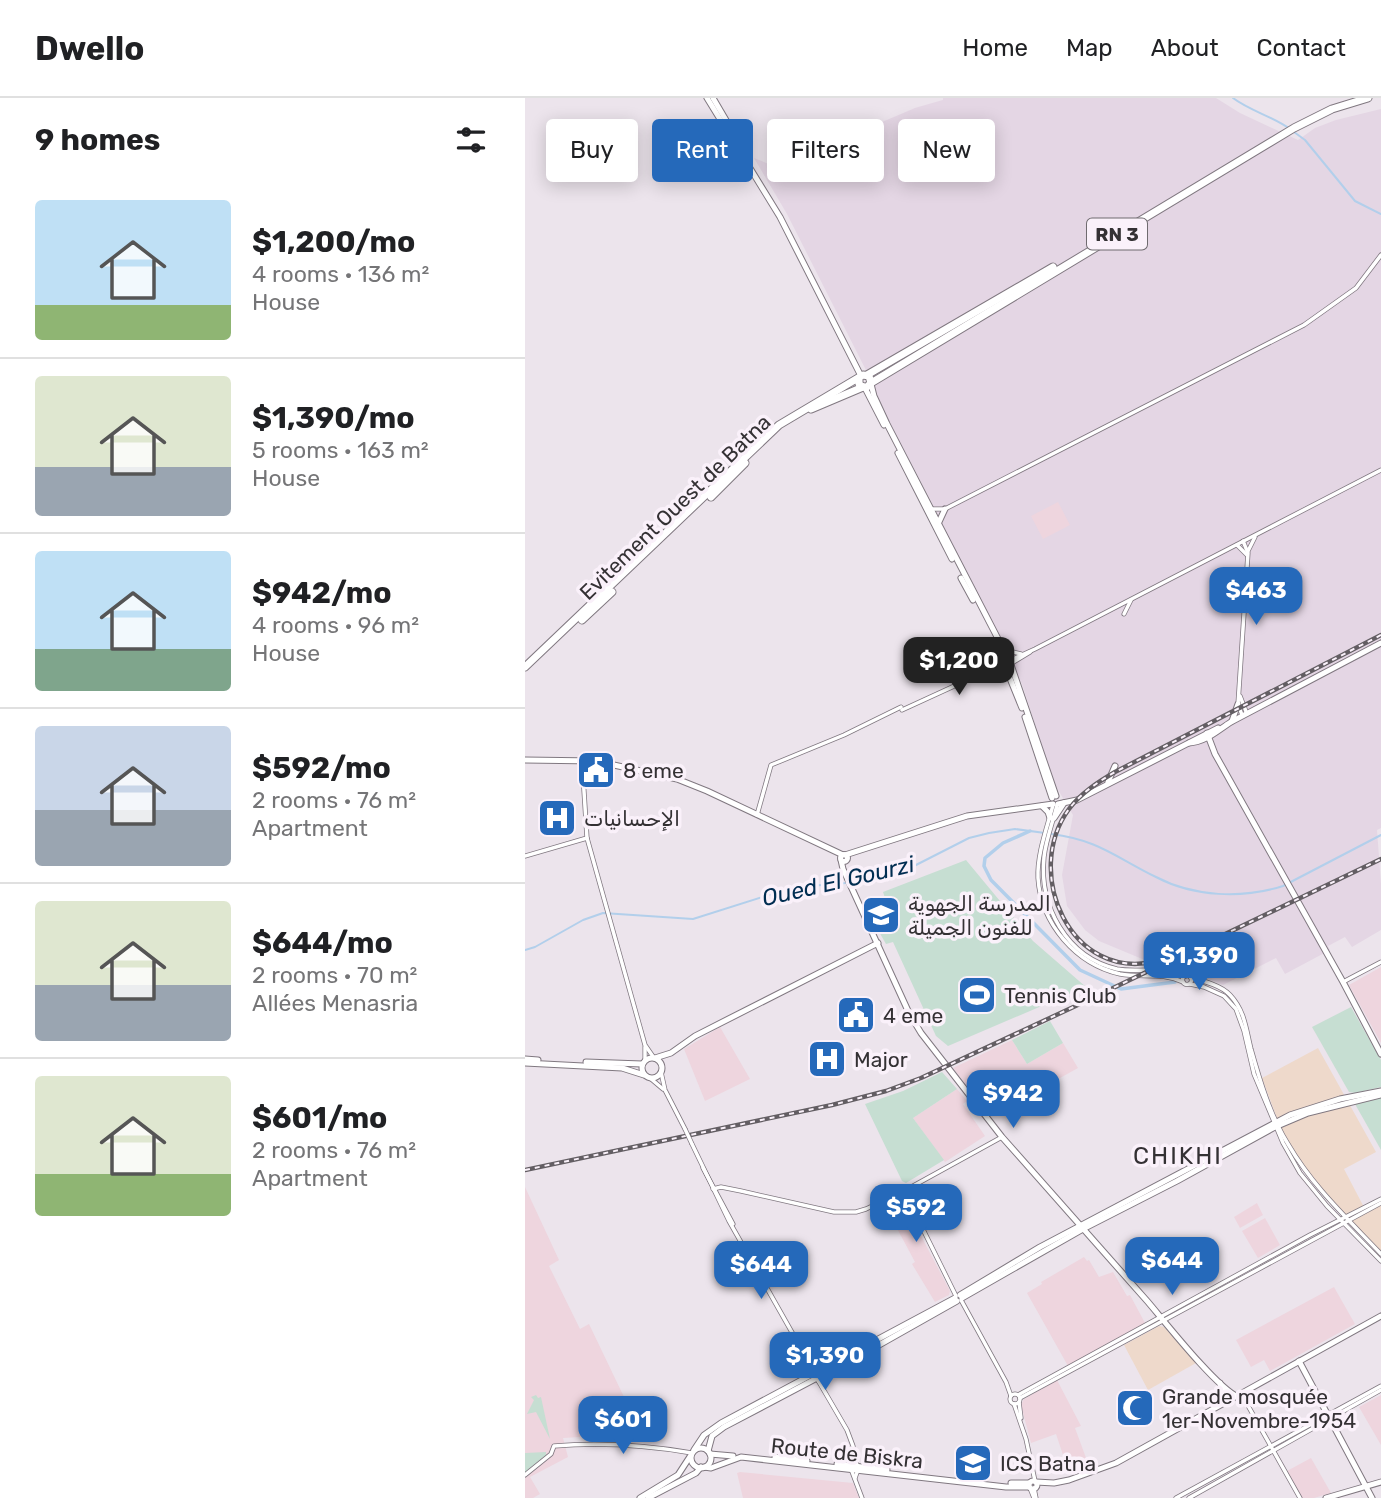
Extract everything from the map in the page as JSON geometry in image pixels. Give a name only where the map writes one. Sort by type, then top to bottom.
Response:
[{"type":"highway","name":"Evitement Ouest de Batna","points":[[1173,199],[1308,115],[1352,98]]},
{"type":"highway","name":"Evitement Ouest de Batna","points":[[525,670],[779,425],[819,399],[865,381],[1307,121],[1332,109],[1368,98]]},
{"type":"main road","points":[[710,98],[782,216],[1008,663]]},
{"type":"main road","points":[[929,510],[1008,663],[1056,801],[1051,821]]},
{"type":"main road","points":[[937,522],[942,510]]},
{"type":"main road","points":[[844,858],[857,851],[967,816],[1076,800],[1221,729],[1381,643]]},
{"type":"main road","points":[[1231,722],[1238,704]]},
{"type":"main road","points":[[1211,747],[1221,729]]},
{"type":"main road","points":[[1205,736],[1381,1054]]},
{"type":"main road","points":[[1192,743],[1211,747]]},
{"type":"main road","points":[[525,760],[582,760],[677,779],[707,790],[844,858]]},
{"type":"main road","points":[[1106,785],[1115,766]]},
{"type":"main road","points":[[1040,806],[1048,812],[1051,821]]},
{"type":"main road","points":[[844,858],[846,877],[916,1026],[1002,1137],[1081,1228],[1218,1381],[1240,1396]]},
{"type":"main road","points":[[525,1061],[644,1062],[671,1053],[705,1030],[878,943]]},
{"type":"main road","points":[[525,1061],[621,1068],[654,1078],[671,1053]]},
{"type":"main road","points":[[654,1058],[659,1061],[661,1070]]},
{"type":"main road","points":[[644,1062],[647,1076]]},
{"type":"main road","points":[[639,1498],[678,1475],[704,1435],[721,1423],[1276,1124],[1321,1104],[1381,1093]]},
{"type":"main road","name":"Route de Biskra","points":[[709,1452],[726,1456],[746,1454],[1009,1483],[1054,1483],[1099,1470],[1240,1396],[1381,1316]]},
{"type":"main road","points":[[1299,1361],[1372,1498]]},
{"type":"main road","points":[[648,1498],[696,1473],[711,1460],[709,1452],[712,1436],[724,1427],[815,1374]]},
{"type":"main road","points":[[1215,1409],[1223,1395],[1218,1381]]},
{"type":"main road","points":[[693,1453],[700,1448],[709,1452]]},
{"type":"main road","points":[[693,1453],[693,1464],[703,1467]]},
{"type":"main road","name":"Route de Biskra","points":[[703,1467],[711,1468],[741,1457],[855,1467]]},
{"type":"main road","points":[[1326,1498],[1381,1482]]},
{"type":"street","points":[[929,510],[942,510],[1304,325],[1356,288],[1381,255]]},
{"type":"street","points":[[757,815],[771,765],[1008,663],[1381,470]]},
{"type":"street","points":[[1245,715],[1238,704],[1248,551],[1256,535]]},
{"type":"street","points":[[1243,541],[1248,551]]},
{"type":"street","points":[[1237,545],[1248,557]]},
{"type":"street","points":[[1124,614],[1131,600]]},
{"type":"street","points":[[1002,649],[1023,653]]},
{"type":"street","points":[[1008,663],[1035,649]]},
{"type":"street","points":[[1239,696],[1245,715]]},
{"type":"street","points":[[582,760],[587,838],[645,1045],[644,1062]]},
{"type":"street","points":[[1056,801],[1038,877],[1042,901],[1053,925],[1084,958],[1110,971],[1127,975],[1164,975],[1220,993],[1236,1009],[1254,1074],[1300,1173],[1381,1261]]},
{"type":"street","points":[[525,856],[587,838]]},
{"type":"street","points":[[1045,843],[1043,877],[1046,900],[1056,923],[1078,949],[1095,961],[1119,970],[1164,971],[1189,977],[1223,990],[1239,1007],[1276,1124]]},
{"type":"street","points":[[1343,982],[1381,962]]},
{"type":"street","points":[[1183,982],[1189,977]]},
{"type":"street","points":[[1189,977],[1190,984]]},
{"type":"street","points":[[645,1045],[654,1058]]},
{"type":"street","points":[[661,1070],[664,1090],[703,1168],[719,1190],[844,1213],[866,1209],[904,1192],[1002,1137]]},
{"type":"street","points":[[647,1076],[664,1090]]},
{"type":"street","points":[[703,1168],[719,1190],[733,1224],[851,1440],[855,1478],[862,1498]]},
{"type":"street","points":[[904,1192],[958,1297],[1016,1398],[1031,1465],[1035,1498]]},
{"type":"street","points":[[1016,1398],[1164,1321],[1381,1201]]},
{"type":"street","points":[[1343,1221],[1381,1254]]},
{"type":"street","points":[[1164,1321],[1343,1221]]},
{"type":"street","points":[[1189,1498],[1275,1452],[1381,1388]]},
{"type":"street","points":[[1240,1396],[1300,1498]]},
{"type":"street","points":[[1176,1498],[1328,1419]]},
{"type":"street","points":[[525,1475],[551,1454],[554,1446],[594,1443],[646,1445],[693,1453]]},
{"type":"street","points":[[855,1467],[855,1478]]},
{"type":"shaded area","points":[[1216,98],[1240,113],[1298,140],[1315,128],[1336,120],[1381,109],[1381,828],[1377,830],[1381,930],[1352,947],[1345,937],[1328,946],[1330,950],[1285,974],[1276,958],[1223,985],[1191,972],[1187,960],[1147,961],[1099,941],[1085,930],[1067,906],[1062,875],[1073,815],[1054,783],[1022,684],[884,412],[874,386],[768,182],[884,182],[884,121],[943,100]]},
{"type":"shaded area","points":[[754,158],[767,163],[767,180]]},
{"type":"shaded area","points":[[1058,502],[1070,525],[1043,539],[1031,516]]},
{"type":"shaded area","points":[[1381,967],[1381,1043],[1349,985]]},
{"type":"shaded area","points":[[720,1027],[750,1079],[705,1101],[684,1049]]},
{"type":"shaded area","points":[[1012,1040],[1027,1064],[1063,1043],[1078,1068],[1024,1098],[1022,1095],[990,1115],[953,1068]]},
{"type":"shaded area","points":[[1318,1048],[1376,1152],[1344,1169],[1367,1213],[1381,1205],[1381,1251],[1343,1216],[1304,1167],[1281,1129],[1262,1078]]},
{"type":"shaded area","points":[[957,1089],[967,1101],[963,1104],[985,1136],[945,1162],[913,1118]]},
{"type":"shaded area","points":[[525,1187],[559,1260],[549,1266],[580,1329],[589,1324],[624,1397],[615,1402],[629,1415],[640,1435],[635,1438],[592,1435],[588,1432],[580,1437],[563,1438],[568,1457],[530,1477],[540,1494],[533,1498],[525,1498]]},
{"type":"shaded area","points":[[900,1196],[950,1291],[949,1295],[935,1302],[912,1264],[915,1262],[892,1219],[890,1220],[883,1208]]},
{"type":"shaded area","points":[[1257,1203],[1263,1215],[1240,1228],[1234,1217]]},
{"type":"shaded area","points":[[1265,1218],[1280,1245],[1258,1258],[1242,1231]]},
{"type":"shaded area","points":[[1084,1257],[1089,1260],[1099,1277],[1113,1272],[1127,1296],[1130,1295],[1145,1323],[1068,1366],[1027,1293]]},
{"type":"shaded area","points":[[1334,1287],[1355,1324],[1270,1371],[1264,1360],[1251,1367],[1236,1340]]},
{"type":"shaded area","points":[[1159,1326],[1164,1327],[1196,1363],[1148,1390],[1124,1345]]},
{"type":"shaded area","points":[[1057,1380],[1081,1426],[1075,1428],[1089,1466],[1069,1473],[1056,1434],[1031,1443],[1021,1405],[1024,1399]]},
{"type":"shaded area","points":[[1381,1395],[1381,1445],[1359,1407]]},
{"type":"shaded area","name":"ICS Batna","points":[[961,1453],[989,1456],[986,1473],[958,1471]]},
{"type":"shaded area","points":[[1311,1458],[1331,1493],[1314,1498],[1301,1498],[1287,1471]]},
{"type":"shaded area","points":[[737,1473],[853,1483],[859,1498],[743,1498]]},
{"type":"green space","points":[[966,860],[1033,941],[1086,987],[948,1046],[936,1036],[893,942],[886,944],[866,909],[886,901],[883,892]]},
{"type":"green space","points":[[1351,1007],[1381,1060],[1381,1087],[1355,1093],[1349,1092],[1312,1027]]},
{"type":"green space","points":[[1050,1021],[1063,1043],[1027,1064],[1012,1040]]},
{"type":"green space","points":[[942,1072],[957,1089],[913,1118],[944,1160],[906,1183],[902,1181],[865,1104],[903,1091]]},
{"type":"green space","points":[[1381,1098],[1381,1150],[1355,1104]]},
{"type":"green space","points":[[531,1397],[541,1397],[550,1439],[536,1412],[527,1414],[534,1400]]},
{"type":"green space","points":[[546,1452],[546,1456],[525,1473],[525,1453]]},
{"type":"waterway","points":[[1233,98],[1290,129]]},
{"type":"waterway","points":[[1294,132],[1305,140],[1355,201],[1381,214]]},
{"type":"waterway","name":"Oued El Gourzi","points":[[851,882],[914,866],[969,838],[1015,829],[1045,833]]},
{"type":"waterway","points":[[1030,831],[1003,843],[985,858],[984,866],[991,880],[1080,970],[1121,989],[1175,982]]},
{"type":"waterway","name":"Oued El Gourzi","points":[[1051,834],[1095,845],[1171,884],[1218,894],[1251,893],[1283,886],[1381,835]]},
{"type":"waterway","name":"Oued El Gourzi","points":[[525,950],[583,920],[603,913],[693,919],[775,893],[846,883]]},
{"type":"railway","points":[[1157,961],[1127,963],[1100,956],[1079,939],[1063,917],[1054,891],[1051,863],[1056,835],[1069,809],[1084,793],[1115,772],[1381,635]]},
{"type":"railway","points":[[525,1170],[832,1105],[886,1091],[921,1078],[1082,1003],[1381,859]]},
{"type":"place","name":"8 eme","points":[[596,770]]},
{"type":"place","name":"الإحسانيات","points":[[557,818]]},
{"type":"place","name":"المدرسة الجهوية للفنون الجميلة","points":[[881,915]]},
{"type":"place","name":"Tennis Club","points":[[977,995]]},
{"type":"place","name":"4 eme","points":[[856,1015]]},
{"type":"place","name":"Major","points":[[827,1059]]},
{"type":"place","name":"Grande mosquée 1er-Novembre-1954","points":[[1135,1408]]},
{"type":"place","name":"ICS Batna","points":[[973,1463]]},
{"type":"district","name":"CHIKHI","points":[[1178,1156]]}]
